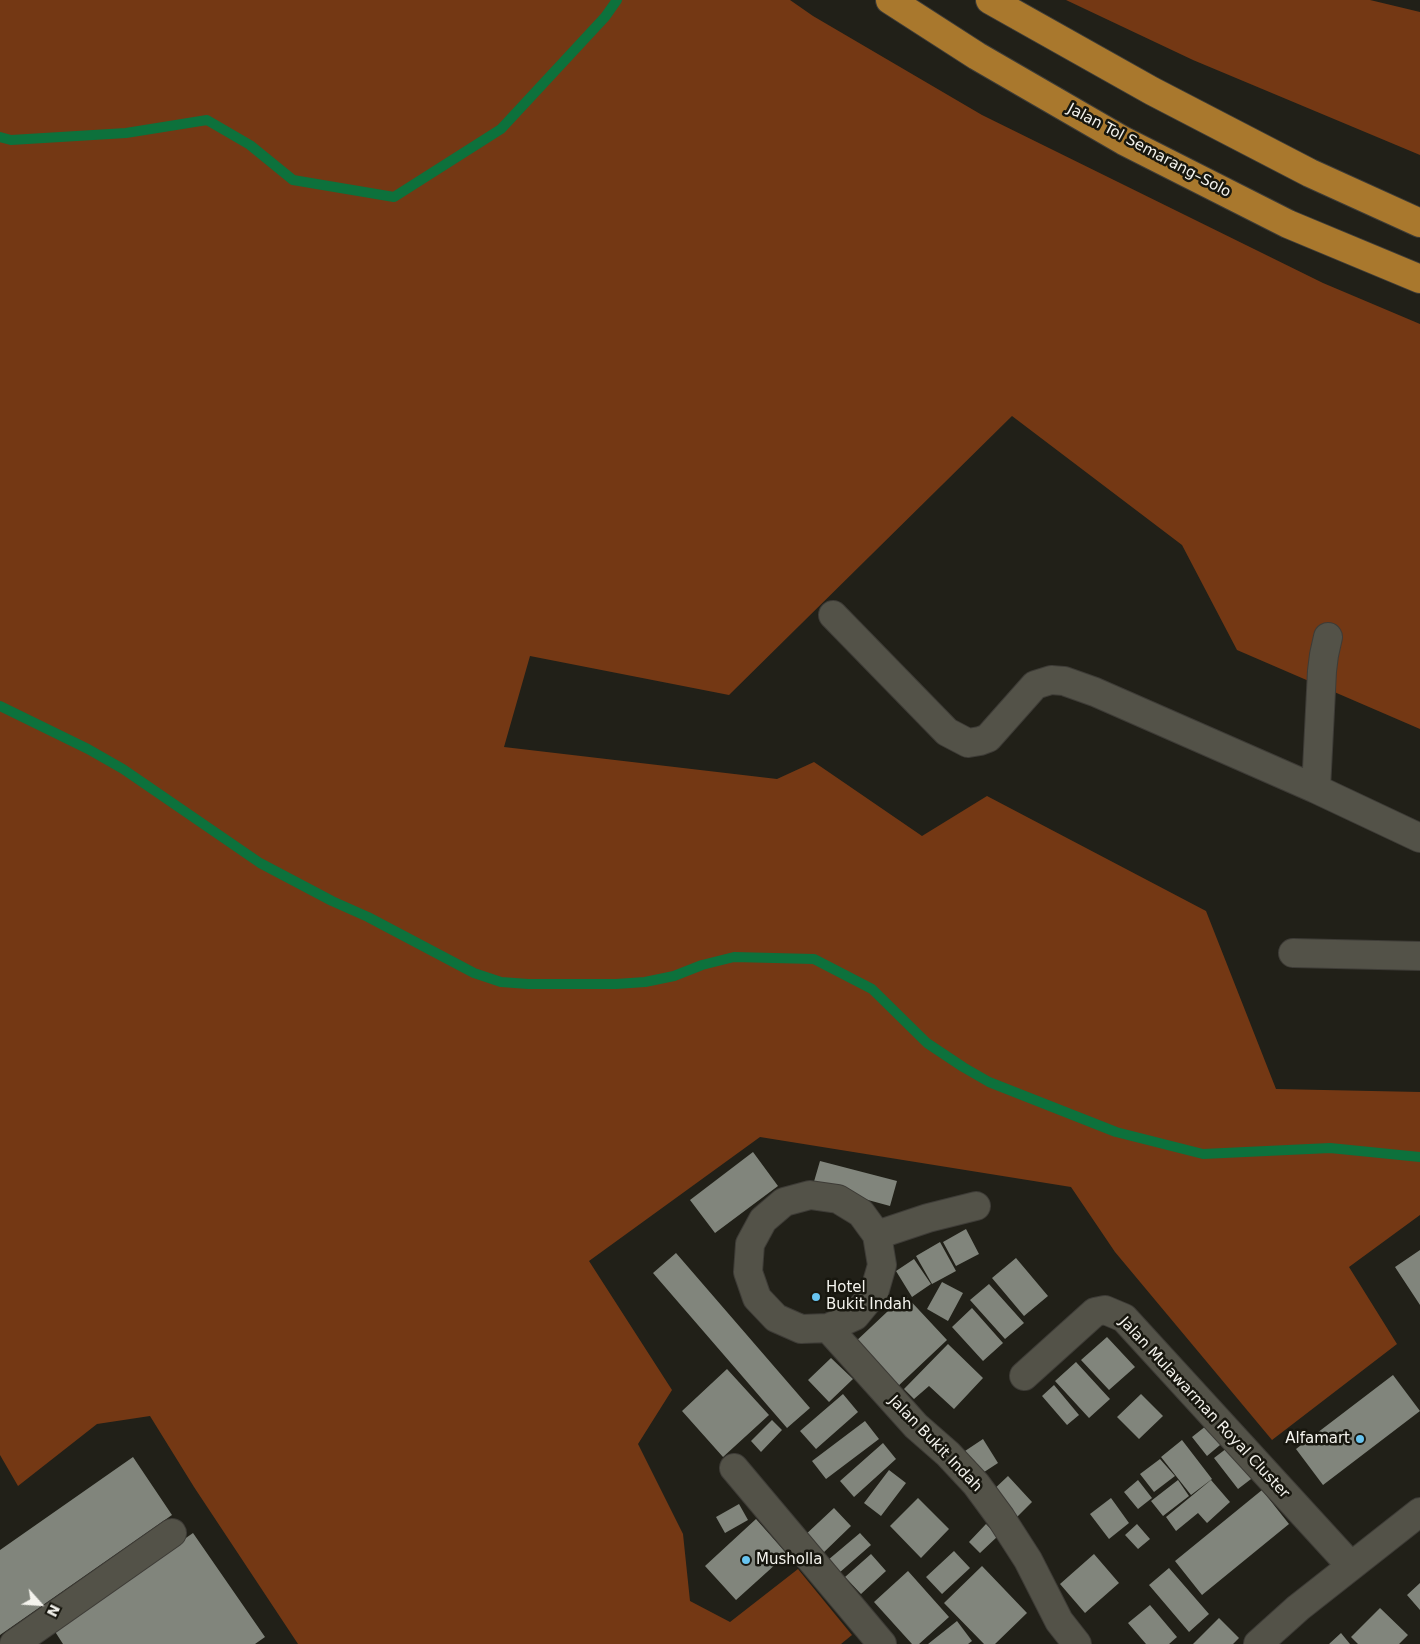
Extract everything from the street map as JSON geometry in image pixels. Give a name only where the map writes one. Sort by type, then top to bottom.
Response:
[{"type":"highway","name":"Jalan Tol Semarang–Solo","points":[[890,0],[977,56],[1124,141],[1288,224],[1420,279]]},
{"type":"highway","points":[[990,0],[1152,91],[1310,173],[1420,223]]},
{"type":"street","points":[[833,615],[947,732],[968,743],[988,738],[1035,685],[1051,680],[1064,681],[1095,692],[1316,789],[1420,838]]},
{"type":"street","points":[[1316,789],[1322,671],[1328,637]]},
{"type":"street","points":[[1293,954],[1420,956]]},
{"type":"street","points":[[810,1195],[838,1199],[861,1213],[877,1235],[882,1265],[874,1293],[855,1316],[828,1328],[801,1329],[776,1318],[757,1298],[748,1272],[750,1244],[763,1220],[784,1202],[810,1195]]},
{"type":"street","points":[[877,1235],[928,1218],[976,1206]]},
{"type":"street","name":"Jalan Mulawarman Royal Cluster","points":[[1024,1376],[1096,1312],[1105,1310],[1124,1318],[1351,1566]]},
{"type":"street","name":"Jalan Bukit Indah","points":[[828,1328],[916,1426],[948,1454],[976,1484],[1028,1560],[1059,1620],[1076,1644]]},
{"type":"street","points":[[734,1468],[882,1644]]},
{"type":"street","points":[[1258,1644],[1298,1608],[1420,1512]]},
{"type":"street","points":[[14,1644],[42,1636],[172,1533]]},
{"type":"shaded area","points":[[0,0],[790,0],[813,16],[982,115],[1323,283],[1420,324],[1420,729],[1237,650],[1182,545],[1012,416],[729,695],[530,656],[504,747],[777,779],[814,762],[922,836],[987,796],[1206,911],[1276,1089],[1420,1092],[1420,1215],[1349,1267],[1397,1344],[1272,1440],[1115,1252],[1071,1187],[760,1137],[589,1261],[672,1390],[638,1444],[683,1534],[690,1601],[730,1622],[798,1569],[852,1635],[841,1644],[298,1644],[194,1487],[150,1416],[97,1424],[18,1486],[0,1455]]},
{"type":"shaded area","points":[[1066,0],[1370,0],[1420,12],[1420,155],[1193,60]]},
{"type":"building","points":[[753,1152],[778,1186],[715,1233],[690,1200]]},
{"type":"building","points":[[820,1161],[897,1181],[890,1206],[813,1185]]},
{"type":"building","points":[[966,1229],[979,1254],[956,1266],[943,1242]]},
{"type":"building","points":[[940,1242],[956,1271],[932,1284],[916,1256]]},
{"type":"building","points":[[1420,1250],[1420,1305],[1395,1267]]},
{"type":"building","points":[[676,1253],[810,1408],[787,1428],[653,1273]]},
{"type":"building","points":[[1016,1258],[1048,1296],[1024,1316],[992,1278]]},
{"type":"building","points":[[914,1259],[931,1284],[912,1297],[896,1271]]},
{"type":"building","points":[[942,1282],[963,1293],[948,1321],[927,1309]]},
{"type":"building","points":[[989,1284],[1024,1323],[1005,1339],[970,1300]]},
{"type":"building","points":[[905,1295],[947,1340],[895,1389],[853,1344]]},
{"type":"building","points":[[972,1308],[1003,1343],[983,1361],[952,1327]]},
{"type":"building","points":[[1107,1337],[1135,1367],[1109,1390],[1081,1360]]},
{"type":"building","points":[[948,1344],[983,1378],[954,1409],[929,1386],[914,1399],[904,1389]]},
{"type":"building","points":[[831,1358],[853,1379],[829,1402],[808,1380]]},
{"type":"building","points":[[1076,1362],[1110,1399],[1089,1418],[1055,1381]]},
{"type":"building","points":[[727,1369],[769,1415],[723,1457],[682,1411]]},
{"type":"building","points":[[1393,1375],[1420,1411],[1323,1485],[1296,1449]]},
{"type":"building","points":[[1054,1385],[1079,1415],[1067,1425],[1042,1396]]},
{"type":"building","points":[[843,1394],[858,1412],[816,1449],[800,1431]]},
{"type":"building","points":[[1141,1394],[1163,1416],[1139,1439],[1117,1417]]},
{"type":"building","points":[[772,1420],[782,1430],[761,1452],[751,1441]]},
{"type":"building","points":[[865,1421],[879,1439],[826,1479],[812,1461]]},
{"type":"building","points":[[1211,1422],[1226,1440],[1207,1456],[1192,1437]]},
{"type":"building","points":[[983,1439],[998,1463],[978,1476],[962,1453]]},
{"type":"building","points":[[1182,1440],[1212,1479],[1191,1495],[1161,1457]]},
{"type":"building","points":[[883,1443],[896,1459],[854,1497],[840,1481]]},
{"type":"building","points":[[1231,1445],[1255,1476],[1238,1489],[1214,1458]]},
{"type":"building","points":[[133,1457],[172,1515],[0,1635],[0,1550]]},
{"type":"building","points":[[1160,1459],[1175,1476],[1154,1492],[1140,1474]]},
{"type":"building","points":[[889,1470],[906,1483],[881,1516],[864,1503]]},
{"type":"building","points":[[1008,1476],[1032,1502],[1015,1519],[990,1493]]},
{"type":"building","points":[[1138,1480],[1152,1498],[1138,1509],[1124,1492]]},
{"type":"building","points":[[1178,1480],[1189,1496],[1163,1516],[1151,1501]]},
{"type":"building","points":[[1211,1480],[1230,1502],[1207,1523],[1198,1513],[1176,1531],[1166,1517]]},
{"type":"building","points":[[1262,1490],[1289,1524],[1202,1595],[1175,1561]]},
{"type":"building","points":[[918,1498],[949,1529],[921,1558],[890,1526]]},
{"type":"building","points":[[1111,1498],[1129,1523],[1109,1539],[1090,1514]]},
{"type":"building","points":[[739,1504],[748,1520],[725,1533],[716,1517]]},
{"type":"building","points":[[834,1508],[851,1526],[821,1555],[803,1537]]},
{"type":"building","name":"Musholla","points":[[756,1519],[787,1554],[736,1600],[705,1566]]},
{"type":"building","points":[[986,1524],[998,1536],[980,1553],[969,1542]]},
{"type":"building","points":[[1137,1524],[1150,1539],[1138,1549],[1125,1535]]},
{"type":"building","points":[[193,1533],[265,1637],[255,1644],[63,1644],[54,1630]]},
{"type":"building","points":[[860,1533],[871,1545],[839,1573],[828,1560]]},
{"type":"building","points":[[954,1551],[970,1568],[942,1594],[926,1577]]},
{"type":"building","points":[[871,1554],[886,1571],[861,1594],[845,1577]]},
{"type":"building","points":[[1094,1554],[1119,1583],[1085,1613],[1060,1584]]},
{"type":"building","points":[[982,1566],[1027,1613],[995,1644],[984,1644],[944,1603]]},
{"type":"building","points":[[1169,1568],[1209,1614],[1189,1632],[1149,1585]]},
{"type":"building","points":[[908,1571],[949,1617],[919,1644],[912,1644],[874,1602]]},
{"type":"building","points":[[1420,1583],[1420,1610],[1407,1595]]},
{"type":"building","points":[[1150,1605],[1177,1637],[1169,1644],[1146,1644],[1128,1623]]},
{"type":"building","points":[[1380,1608],[1408,1635],[1399,1644],[1358,1644],[1351,1637]]},
{"type":"building","points":[[1219,1618],[1239,1638],[1233,1644],[1193,1644]]},
{"type":"building","points":[[957,1621],[972,1641],[968,1644],[928,1644]]},
{"type":"building","points":[[1341,1633],[1350,1644],[1329,1644]]},
{"type":"waterway","points":[[0,137],[11,140],[126,133],[207,120],[250,145],[293,180],[394,197],[501,129],[605,17],[617,0]]},
{"type":"waterway","points":[[0,706],[88,749],[123,769],[260,863],[474,973],[501,982],[528,984],[616,984],[645,982],[674,976],[702,965],[734,957],[814,959],[872,989],[927,1043],[989,1082],[1116,1132],[1203,1154],[1330,1148],[1420,1157]]},
{"type":"place","name":"Hotel Bukit Indah","points":[[816,1297]]},
{"type":"place","name":"Alfamart","points":[[1360,1439]]},
{"type":"place","name":"Musholla","points":[[746,1560]]}]
